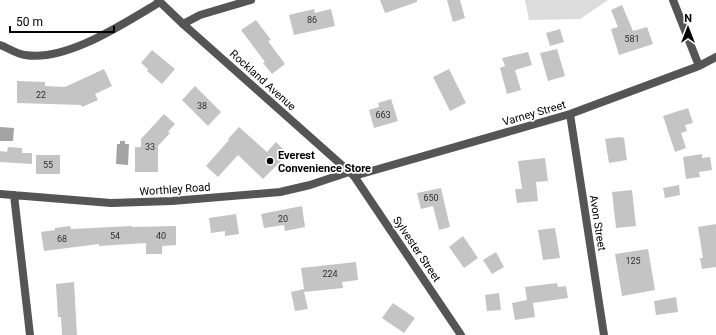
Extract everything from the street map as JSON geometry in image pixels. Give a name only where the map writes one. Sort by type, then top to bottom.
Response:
[{"type":"street","points":[[183,24],[200,15],[251,0]]},
{"type":"street","points":[[673,0],[699,66]]},
{"type":"street","points":[[0,45],[24,55],[44,56],[60,53],[120,25],[159,1]]},
{"type":"street","name":"Rockland Avenue","points":[[159,1],[352,174]]},
{"type":"street","name":"Varney Street","points":[[352,174],[570,114],[699,66],[716,58]]},
{"type":"street","name":"Avon Street","points":[[570,114],[604,335]]},
{"type":"street","name":"Worthley Road","points":[[0,194],[111,203],[172,202],[280,192],[352,174]]},
{"type":"street","name":"Sylvester Street","points":[[352,174],[461,335]]},
{"type":"street","points":[[14,194],[30,335]]},
{"type":"shaded area","points":[[525,0],[608,0],[580,19],[529,20]]},
{"type":"shaded area","points":[[0,127],[14,128],[13,141],[0,141]]},
{"type":"shaded area","points":[[120,141],[125,141],[125,144],[129,144],[128,165],[116,164],[117,144],[120,144]]},
{"type":"building","points":[[380,0],[417,0],[417,2],[385,13]]},
{"type":"building","points":[[447,0],[460,0],[465,18],[453,22]]},
{"type":"building","points":[[622,5],[633,31],[647,27],[653,44],[619,55],[611,29],[618,27],[611,10]]},
{"type":"building","points":[[314,9],[315,13],[331,9],[335,26],[294,35],[289,15]]},
{"type":"building","points":[[256,20],[271,40],[268,41],[285,64],[272,74],[241,30]]},
{"type":"building","points":[[560,29],[564,42],[550,46],[546,33]]},
{"type":"building","points":[[557,49],[565,76],[548,81],[540,53]]},
{"type":"building","points":[[152,50],[175,69],[162,84],[147,71],[148,69],[141,63]]},
{"type":"building","points":[[528,52],[532,65],[515,70],[521,90],[507,94],[500,68],[505,66],[502,58]]},
{"type":"building","points":[[104,69],[112,86],[95,94],[98,100],[82,107],[81,105],[17,103],[17,81],[45,82],[45,86],[65,87]]},
{"type":"building","points":[[449,69],[466,103],[450,111],[433,77]]},
{"type":"building","points":[[195,86],[221,112],[208,126],[182,100]]},
{"type":"building","points":[[391,99],[398,121],[374,128],[369,110],[379,107],[378,103]]},
{"type":"building","points":[[688,108],[693,123],[685,125],[687,131],[681,133],[686,148],[675,152],[663,116]]},
{"type":"building","points":[[164,114],[175,124],[168,132],[170,133],[158,146],[158,172],[135,172],[135,147],[141,147],[141,139]]},
{"type":"building","points":[[239,127],[267,152],[276,142],[288,154],[263,179],[238,155],[218,177],[206,166]]},
{"type":"building","points":[[620,137],[624,138],[627,160],[609,163],[605,139]]},
{"type":"building","points":[[8,147],[22,148],[22,153],[32,153],[32,164],[0,162],[0,151],[7,152]]},
{"type":"building","points":[[702,154],[702,158],[710,157],[712,170],[699,172],[700,177],[686,179],[683,157]]},
{"type":"building","points":[[36,155],[60,155],[60,174],[36,174]]},
{"type":"building","points":[[545,158],[548,181],[536,182],[538,201],[517,203],[515,189],[522,189],[518,161]]},
{"type":"building","points":[[679,185],[680,195],[665,198],[663,188]]},
{"type":"building","points":[[441,188],[450,227],[439,230],[433,206],[421,209],[417,193]]},
{"type":"building","points":[[632,190],[636,226],[616,228],[612,192]]},
{"type":"building","points":[[302,206],[305,227],[285,231],[284,225],[264,228],[261,214]]},
{"type":"building","points":[[236,214],[239,234],[225,236],[225,231],[211,233],[209,218]]},
{"type":"building","points":[[716,224],[716,267],[702,269],[700,258],[703,258],[698,227]]},
{"type":"building","points":[[70,226],[71,229],[132,226],[176,226],[176,245],[162,246],[162,254],[146,254],[146,243],[99,246],[99,244],[44,251],[41,232]]},
{"type":"building","points":[[555,228],[560,258],[543,260],[538,230]]},
{"type":"building","points":[[463,236],[478,258],[464,268],[449,247]]},
{"type":"building","points":[[648,249],[655,290],[622,296],[615,254]]},
{"type":"building","points":[[496,252],[504,267],[492,274],[483,260]]},
{"type":"building","points":[[356,262],[358,280],[342,282],[343,288],[304,292],[308,309],[295,311],[291,292],[304,289],[301,268]]},
{"type":"building","points":[[74,282],[77,335],[62,335],[61,317],[58,317],[56,284]]},
{"type":"building","points":[[557,283],[558,287],[566,286],[568,298],[533,303],[535,317],[515,320],[512,303],[527,300],[525,287]]},
{"type":"building","points":[[499,293],[501,310],[487,311],[485,295]]},
{"type":"building","points":[[676,297],[678,312],[656,315],[654,301]]},
{"type":"building","points":[[393,303],[415,318],[404,333],[382,318]]},
{"type":"place","name":"Everest Convenience Store","points":[[270,161]]}]
